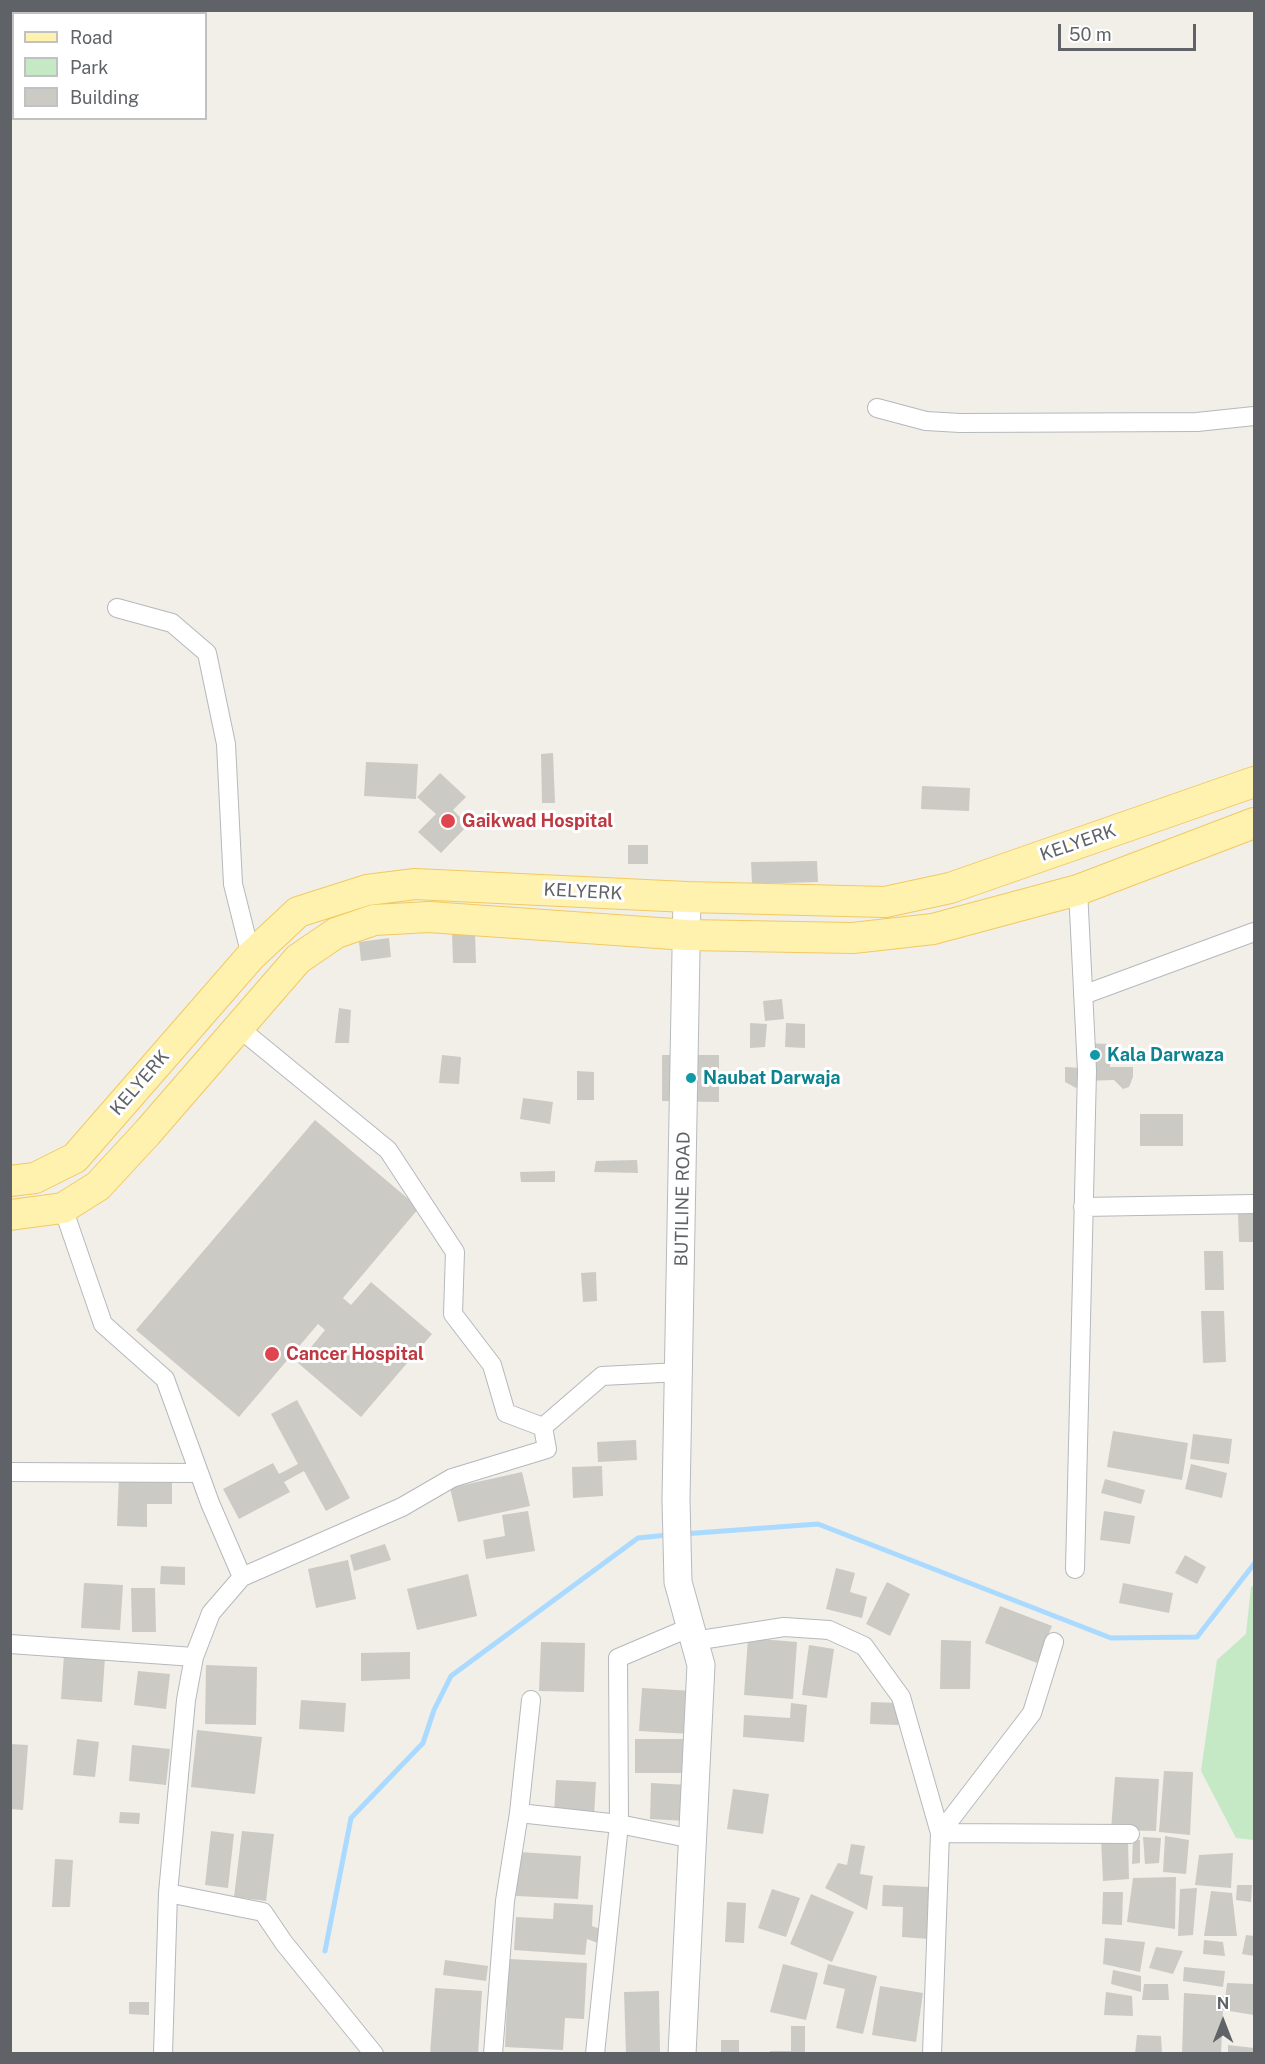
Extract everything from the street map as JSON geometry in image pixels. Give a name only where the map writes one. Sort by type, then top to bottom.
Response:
[{"type":"main road","name":"KELYERK","points":[[10,1181],[35,1178],[75,1158],[251,956],[298,912],[367,890],[415,884],[687,897],[885,902],[950,888],[1254,782]]},
{"type":"main road","points":[[10,1215],[63,1208],[98,1186],[298,959],[336,933],[374,920],[429,917],[687,935],[854,938],[933,929],[1078,890],[1254,823]]},
{"type":"street","points":[[877,408],[926,421],[960,423],[1197,422],[1254,416]]},
{"type":"street","points":[[117,608],[172,623],[207,653],[226,744],[232,884],[251,956]]},
{"type":"street","points":[[1075,1569],[1086,1071],[1078,890]]},
{"type":"street","name":"BUTILINE ROAD","points":[[682,2054],[701,1665],[678,1582],[676,1500],[687,897]]},
{"type":"street","points":[[1083,996],[1254,932]]},
{"type":"street","points":[[239,1028],[388,1150],[455,1252],[453,1314],[492,1365],[506,1413],[543,1427]]},
{"type":"street","points":[[1083,1207],[1254,1204]]},
{"type":"street","points":[[63,1208],[103,1324],[165,1379],[199,1473],[242,1577]]},
{"type":"street","points":[[543,1427],[602,1376],[680,1372]]},
{"type":"street","points":[[164,2054],[168,1893],[186,1700],[194,1657],[211,1613],[242,1577],[402,1507],[452,1478],[547,1449],[543,1427]]},
{"type":"street","points":[[10,1472],[199,1473]]},
{"type":"street","points":[[595,2054],[619,1824],[618,1658],[692,1634],[784,1627],[829,1630],[864,1646],[901,1697],[940,1833],[932,2054]]},
{"type":"street","points":[[940,1833],[1032,1713],[1054,1642]]},
{"type":"street","points":[[10,1644],[194,1657]]},
{"type":"street","points":[[493,2054],[505,1901],[519,1813],[531,1700]]},
{"type":"street","points":[[519,1813],[619,1824],[693,1839]]},
{"type":"street","points":[[940,1833],[1130,1834]]},
{"type":"street","points":[[168,1893],[263,1912],[284,1943],[374,2054]]},
{"type":"green space","points":[[1254,1585],[1254,1840],[1236,1838],[1201,1771],[1217,1660],[1246,1634],[1251,1587]]},
{"type":"building","points":[[553,753],[555,803],[542,803],[541,754]]},
{"type":"building","points":[[366,762],[418,764],[416,799],[364,796]]},
{"type":"building","points":[[440,773],[466,797],[453,810],[468,825],[441,853],[418,832],[436,814],[417,797]]},
{"type":"building","points":[[922,786],[970,788],[969,811],[921,809]]},
{"type":"building","points":[[628,845],[648,845],[648,864],[628,864]]},
{"type":"building","points":[[817,861],[818,882],[752,884],[751,862]]},
{"type":"building","points":[[475,932],[476,963],[453,963],[452,933]]},
{"type":"building","points":[[389,938],[391,957],[361,961],[359,942]]},
{"type":"building","points":[[782,999],[784,1019],[765,1021],[763,1001]]},
{"type":"building","points":[[339,1008],[351,1010],[349,1043],[335,1043]]},
{"type":"building","points":[[750,1023],[767,1024],[765,1047],[750,1048]]},
{"type":"building","points":[[786,1023],[805,1024],[805,1048],[785,1047]]},
{"type":"building","name":"Kala Darwaza","points":[[1080,1043],[1111,1044],[1110,1067],[1133,1067],[1133,1077],[1129,1087],[1123,1089],[1114,1080],[1081,1081],[1076,1088],[1065,1082],[1065,1067],[1080,1068]]},
{"type":"building","points":[[442,1055],[461,1057],[459,1084],[439,1083]]},
{"type":"building","name":"Naubat Darwaja","points":[[662,1055],[719,1055],[719,1102],[662,1101]]},
{"type":"building","points":[[577,1071],[594,1072],[594,1100],[577,1100]]},
{"type":"building","points":[[523,1098],[553,1102],[550,1124],[520,1119]]},
{"type":"building","points":[[1140,1114],[1183,1114],[1183,1146],[1140,1146]]},
{"type":"building","name":"Cancer Hospital","points":[[315,1120],[419,1208],[343,1298],[351,1305],[371,1282],[432,1334],[361,1417],[298,1363],[325,1330],[318,1324],[239,1417],[136,1330]]},
{"type":"building","points":[[637,1160],[638,1173],[594,1172],[596,1161]]},
{"type":"building","points":[[555,1171],[555,1182],[521,1182],[520,1172]]},
{"type":"building","points":[[1254,1211],[1254,1242],[1239,1242],[1238,1212]]},
{"type":"building","points":[[1204,1251],[1223,1251],[1224,1290],[1205,1290]]},
{"type":"building","points":[[596,1272],[597,1301],[583,1302],[581,1273]]},
{"type":"building","points":[[1201,1311],[1224,1311],[1226,1362],[1203,1363]]},
{"type":"building","points":[[297,1400],[350,1498],[326,1511],[304,1471],[284,1482],[290,1492],[239,1519],[223,1489],[273,1463],[279,1474],[298,1464],[271,1414]]},
{"type":"building","points":[[1113,1431],[1188,1443],[1182,1480],[1107,1467]]},
{"type":"building","points":[[1193,1434],[1232,1439],[1229,1464],[1190,1459]]},
{"type":"building","points":[[636,1440],[637,1460],[598,1462],[597,1442]]},
{"type":"building","points":[[1191,1464],[1227,1473],[1222,1498],[1185,1489]]},
{"type":"building","points":[[602,1466],[603,1496],[573,1498],[572,1467]]},
{"type":"building","points":[[522,1472],[530,1506],[458,1522],[450,1488]]},
{"type":"building","points":[[119,1476],[172,1478],[172,1504],[147,1504],[147,1527],[117,1526]]},
{"type":"building","points":[[1105,1479],[1145,1490],[1141,1504],[1101,1493]]},
{"type":"building","points":[[528,1511],[535,1551],[486,1559],[483,1540],[505,1536],[502,1515]]},
{"type":"building","points":[[1104,1511],[1135,1516],[1130,1544],[1100,1540]]},
{"type":"building","points":[[385,1544],[391,1560],[354,1571],[350,1555]]},
{"type":"building","points":[[1185,1555],[1206,1567],[1197,1584],[1175,1573]]},
{"type":"building","points":[[348,1560],[356,1599],[316,1608],[308,1569]]},
{"type":"building","points":[[161,1566],[185,1567],[185,1585],[160,1584]]},
{"type":"building","points":[[836,1568],[855,1573],[850,1592],[867,1597],[862,1618],[826,1609]]},
{"type":"building","points":[[468,1574],[477,1616],[417,1630],[407,1589]]},
{"type":"building","points":[[887,1582],[910,1594],[890,1636],[866,1624]]},
{"type":"building","points":[[84,1583],[123,1585],[120,1630],[81,1628]]},
{"type":"building","points":[[1123,1583],[1173,1593],[1169,1613],[1119,1603]]},
{"type":"building","points":[[131,1588],[155,1588],[156,1632],[132,1632]]},
{"type":"building","points":[[1000,1606],[1052,1626],[1037,1663],[985,1643]]},
{"type":"building","points":[[748,1638],[797,1642],[793,1699],[744,1695]]},
{"type":"building","points":[[941,1640],[971,1641],[970,1689],[940,1689]]},
{"type":"building","points":[[541,1642],[585,1643],[584,1692],[539,1691]]},
{"type":"building","points":[[809,1645],[834,1649],[827,1698],[802,1695]]},
{"type":"building","points":[[410,1652],[410,1679],[361,1681],[361,1653]]},
{"type":"building","points":[[64,1654],[105,1657],[102,1702],[61,1699]]},
{"type":"building","points":[[206,1665],[257,1667],[256,1725],[205,1724]]},
{"type":"building","points":[[138,1671],[170,1674],[166,1709],[134,1705]]},
{"type":"building","points":[[642,1688],[694,1691],[691,1734],[639,1731]]},
{"type":"building","points":[[301,1700],[346,1703],[344,1732],[299,1729]]},
{"type":"building","points":[[871,1702],[898,1703],[898,1725],[870,1724]]},
{"type":"building","points":[[791,1703],[807,1705],[804,1742],[743,1737],[744,1715],[790,1718]]},
{"type":"building","points":[[197,1730],[262,1737],[255,1794],[191,1787]]},
{"type":"building","points":[[77,1739],[99,1742],[95,1777],[73,1775]]},
{"type":"building","points":[[635,1739],[690,1739],[690,1773],[635,1773]]},
{"type":"building","points":[[10,1744],[28,1745],[23,1810],[10,1809]]},
{"type":"building","points":[[132,1745],[170,1749],[166,1785],[129,1781]]},
{"type":"building","points":[[1164,1771],[1193,1772],[1190,1835],[1159,1832]]},
{"type":"building","points":[[1115,1777],[1159,1779],[1156,1831],[1111,1830]]},
{"type":"building","points":[[556,1780],[596,1782],[594,1816],[554,1813]]},
{"type":"building","points":[[651,1783],[689,1785],[687,1821],[650,1819]]},
{"type":"building","points":[[733,1789],[769,1794],[763,1834],[727,1829]]},
{"type":"building","points":[[120,1812],[140,1813],[139,1824],[119,1823]]},
{"type":"building","points":[[211,1831],[234,1834],[228,1888],[205,1885]]},
{"type":"building","points":[[242,1831],[274,1834],[266,1901],[234,1897]]},
{"type":"building","points":[[1165,1836],[1189,1840],[1186,1874],[1163,1872]]},
{"type":"building","points":[[1143,1837],[1161,1838],[1159,1863],[1145,1864]]},
{"type":"building","points":[[1101,1839],[1128,1841],[1129,1879],[1103,1881]]},
{"type":"building","points":[[1133,1839],[1140,1840],[1140,1863],[1132,1864]]},
{"type":"building","points":[[851,1844],[865,1846],[860,1874],[873,1876],[867,1910],[825,1888],[838,1863],[847,1865]]},
{"type":"building","points":[[519,1852],[581,1856],[578,1899],[516,1896]]},
{"type":"building","points":[[1233,1853],[1231,1888],[1195,1885],[1199,1855]]},
{"type":"building","points":[[55,1859],[73,1860],[70,1907],[52,1907]]},
{"type":"building","points":[[1176,1877],[1175,1929],[1127,1922],[1133,1878]]},
{"type":"building","points":[[883,1885],[931,1887],[929,1939],[902,1937],[903,1907],[882,1906]]},
{"type":"building","points":[[1237,1885],[1252,1885],[1251,1902],[1236,1900]]},
{"type":"building","points":[[1197,1888],[1193,1935],[1178,1936],[1180,1889]]},
{"type":"building","points":[[772,1889],[800,1898],[786,1937],[758,1928]]},
{"type":"building","points":[[1211,1891],[1232,1893],[1237,1936],[1204,1936]]},
{"type":"building","points":[[1103,1892],[1123,1892],[1122,1925],[1102,1924]]},
{"type":"building","points":[[811,1894],[854,1912],[832,1962],[790,1944]]},
{"type":"building","points":[[727,1902],[746,1903],[744,1943],[725,1942]]},
{"type":"building","points":[[554,1903],[593,1905],[592,1926],[603,1930],[598,1943],[587,1939],[585,1955],[514,1950],[516,1917],[553,1919]]},
{"type":"building","points":[[1246,1935],[1254,1936],[1254,1956],[1242,1954]]},
{"type":"building","points":[[1105,1938],[1145,1942],[1140,1972],[1103,1964]]},
{"type":"building","points":[[1204,1940],[1223,1942],[1225,1956],[1203,1954]]},
{"type":"building","points":[[1156,1947],[1183,1951],[1173,1974],[1149,1968]]},
{"type":"building","points":[[509,1959],[587,1963],[584,2019],[565,2018],[563,2050],[505,2047]]},
{"type":"building","points":[[445,1960],[488,1966],[486,1981],[443,1975]]},
{"type":"building","points":[[783,1964],[818,1973],[806,2020],[770,2012]]},
{"type":"building","points":[[828,1964],[877,1976],[863,2034],[836,2028],[845,1989],[823,1984]]},
{"type":"building","points":[[1184,1967],[1225,1971],[1223,1987],[1183,1981]]},
{"type":"building","points":[[1113,1970],[1141,1976],[1141,1992],[1111,1984]]},
{"type":"building","points":[[1227,1983],[1254,1984],[1254,2015],[1223,2010],[1221,2054],[1182,2054],[1184,1993],[1224,1996],[1224,2007]]},
{"type":"building","points":[[1144,1984],[1168,1984],[1169,2000],[1142,2000]]},
{"type":"building","points":[[880,1986],[923,1993],[916,2042],[872,2035]]},
{"type":"building","points":[[435,1988],[482,1991],[478,2054],[430,2054]]},
{"type":"building","points":[[659,1991],[660,2054],[626,2054],[624,1992]]},
{"type":"building","points":[[1106,1992],[1132,1996],[1133,2016],[1104,2015]]},
{"type":"building","points":[[129,2002],[149,2002],[149,2015],[129,2014]]},
{"type":"building","points":[[791,2026],[805,2026],[805,2054],[770,2054],[770,2051],[791,2051]]},
{"type":"building","points":[[1137,2035],[1161,2036],[1162,2054],[1135,2054]]},
{"type":"building","points":[[721,2040],[739,2040],[739,2054],[721,2054]]},
{"type":"building","points":[[1228,2045],[1254,2048],[1254,2054],[1228,2054]]},
{"type":"waterway","points":[[683,1534],[818,1524],[1111,1638],[1197,1637],[1254,1564]]},
{"type":"waterway","points":[[325,1951],[351,1818],[423,1743],[434,1710],[451,1676],[638,1538],[668,1535]]},
{"type":"place","name":"Gaikwad Hospital","points":[[448,821]]},
{"type":"place","name":"Kala Darwaza","points":[[1095,1055]]},
{"type":"place","name":"Naubat Darwaja","points":[[691,1078]]},
{"type":"place","name":"Cancer Hospital","points":[[272,1354]]}]
